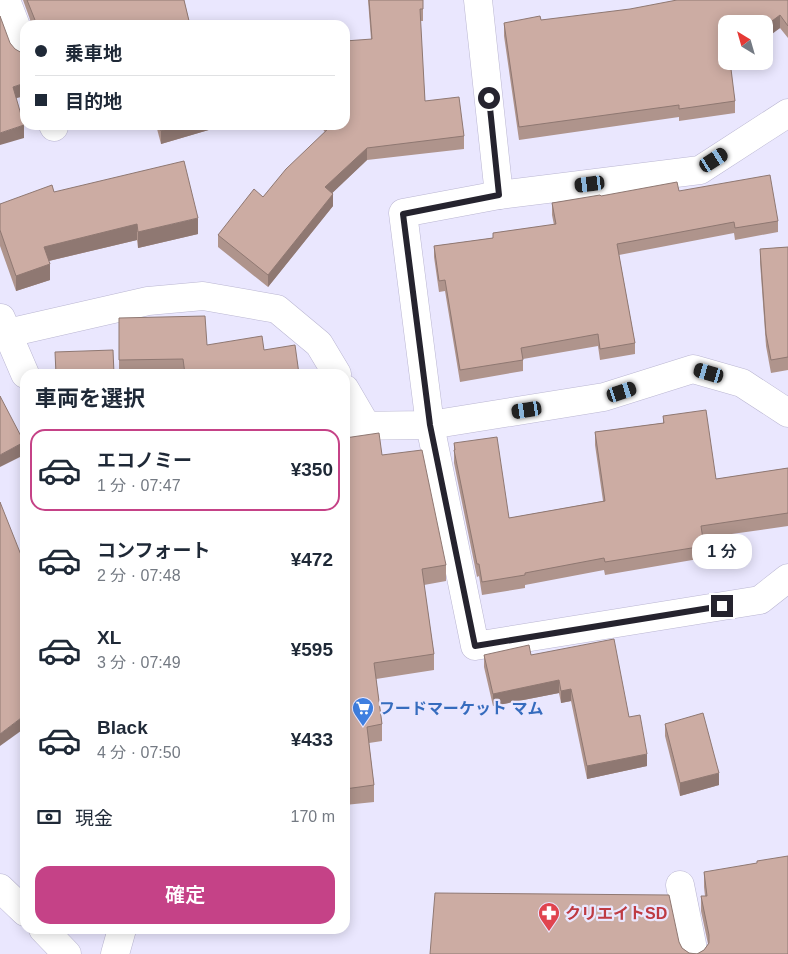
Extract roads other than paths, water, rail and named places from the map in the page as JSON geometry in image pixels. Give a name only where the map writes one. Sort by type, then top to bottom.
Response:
[{"type":"street","points":[[6,0],[20,37]]},
{"type":"street","points":[[478,0],[499,195]]},
{"type":"street","points":[[788,112],[700,170],[499,195],[403,214],[430,425],[475,646],[760,600],[788,578]]},
{"type":"street","points":[[23,369],[4,324],[148,301],[202,296],[277,309],[320,344],[333,369]]},
{"type":"street","points":[[350,408],[355,426],[430,425],[604,397],[693,368],[742,383],[788,413]]},
{"type":"street","points":[[680,885],[694,954]]},
{"type":"street","points":[[0,888],[20,907]]},
{"type":"street","points":[[48,934],[67,954]]},
{"type":"street","points":[[115,954],[121,934]]},
{"type":"place","name":"フードマーケット マム","points":[[363,727]]},
{"type":"place","name":"クリエイトSD","points":[[549,932]]}]
